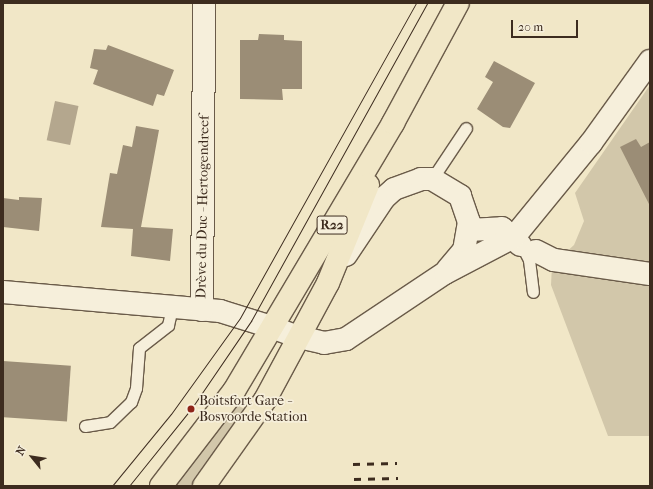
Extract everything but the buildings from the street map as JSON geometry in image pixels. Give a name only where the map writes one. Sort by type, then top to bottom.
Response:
[{"type":"main road","name":"R22","points":[[161,486],[234,391],[393,123],[458,3]]},
{"type":"main road","name":"R22","points":[[204,486],[263,404],[328,283],[393,123]]},
{"type":"street","name":"Drève du Duc - Hertogendreef","points":[[204,3],[202,310],[227,312],[299,337],[324,342],[346,339],[445,273]]},
{"type":"street","points":[[445,273],[525,246],[591,143],[650,61]]},
{"type":"street","points":[[328,283],[384,198],[408,183],[432,179],[460,196],[466,206],[469,230],[464,250],[445,273]]},
{"type":"street","points":[[469,230],[502,228],[525,246],[554,260],[650,274]]},
{"type":"street","points":[[3,292],[202,310]]},
{"type":"lane","points":[[432,179],[466,128]]},
{"type":"lane","points":[[525,246],[529,260],[533,292]]},
{"type":"lane","points":[[84,426],[110,422],[131,402],[136,388],[139,348],[168,325],[172,307]]},
{"type":"shaded area","points":[[650,85],[650,436],[608,436],[551,285],[552,265],[574,245],[584,221],[575,193]]},
{"type":"shaded area","points":[[55,101],[78,106],[70,145],[47,140]]},
{"type":"shaded area","points":[[238,405],[247,411],[209,463],[190,486],[174,486]]},
{"type":"tram line","points":[[112,486],[171,414],[240,318],[416,3]]},
{"type":"tram line","points":[[129,486],[191,409],[251,321],[427,3]]},
{"type":"railway","points":[[353,464],[397,463]]},
{"type":"railway","points":[[354,479],[398,478]]},
{"type":"place","name":"Boitsfort Gare - Bosvoorde Station","points":[[191,409]]}]
